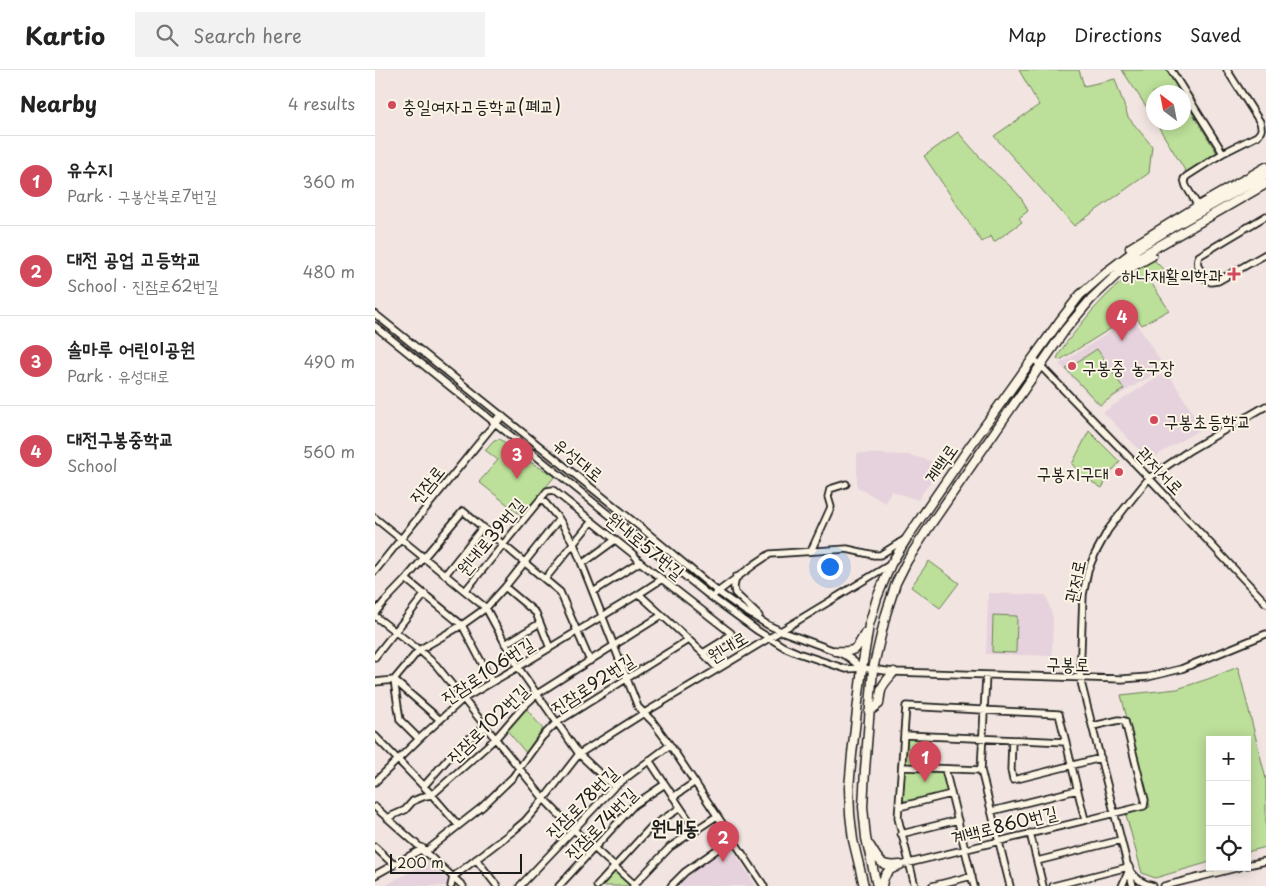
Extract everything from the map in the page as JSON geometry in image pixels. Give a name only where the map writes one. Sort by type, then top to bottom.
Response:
[{"type":"main road","points":[[1105,272],[1115,260],[1132,246],[1266,167]]},
{"type":"main road","name":"계백로","points":[[864,886],[853,840],[849,788],[862,668],[869,624],[891,564],[907,538],[1033,358],[1080,296],[1105,272],[1138,248],[1266,175]]},
{"type":"main road","name":"계백로","points":[[877,886],[866,838],[863,807],[869,712],[873,669],[885,614],[896,583],[907,561],[938,513],[1065,330],[1084,307],[1129,263],[1266,184]]},
{"type":"main road","points":[[1117,275],[1266,189]]},
{"type":"main road","points":[[835,651],[850,652],[855,649],[869,624]]},
{"type":"main road","points":[[869,712],[879,704],[880,691],[893,672]]},
{"type":"main road","points":[[866,838],[883,864],[889,866],[904,864]]},
{"type":"main road","points":[[882,886],[884,876],[890,869],[904,864]]},
{"type":"street","points":[[1171,70],[1223,153]]},
{"type":"street","points":[[1198,206],[1185,186],[1184,180],[1187,176],[1223,153],[1260,133],[1260,122],[1227,70]]},
{"type":"street","points":[[1266,216],[1199,256],[1196,264],[1207,280],[1214,282],[1266,254]]},
{"type":"street","name":"유성대로","points":[[375,314],[712,598],[769,638],[798,653],[846,669],[862,668]]},
{"type":"street","name":"유성대로","points":[[375,326],[644,530],[745,612],[781,631],[848,657],[862,668]]},
{"type":"street","name":"관저서로","points":[[1033,358],[1266,603]]},
{"type":"street","name":"관저로","points":[[1133,886],[1081,678],[1083,595],[1088,570],[1108,530],[1149,478],[1190,450],[1266,406]]},
{"type":"street","name":"진잠로","points":[[375,571],[498,419]]},
{"type":"street","points":[[811,551],[831,506],[828,497],[830,489],[846,484]]},
{"type":"street","name":"원내로57번길","points":[[541,498],[547,491],[553,490],[633,554],[640,562],[731,633],[724,640],[703,652]]},
{"type":"street","name":"원내로39번길","points":[[465,591],[541,498],[559,519],[574,544],[638,707],[653,722],[764,886]]},
{"type":"street","points":[[590,661],[560,592],[463,511],[375,614],[436,665],[544,799],[635,885],[670,847],[717,816]]},
{"type":"street","points":[[375,518],[486,608],[518,667],[556,722],[579,754],[613,786]]},
{"type":"street","points":[[375,682],[394,680],[419,650],[462,625],[486,608],[559,519]]},
{"type":"street","points":[[545,579],[592,521]]},
{"type":"street","points":[[445,575],[483,527]]},
{"type":"street","points":[[712,598],[717,591],[770,554],[847,549],[880,555],[907,538]]},
{"type":"street","points":[[582,564],[615,540]]},
{"type":"street","points":[[593,592],[640,562]]},
{"type":"street","name":"원내로","points":[[453,877],[519,826],[544,799],[579,754],[891,564]]},
{"type":"street","points":[[736,577],[735,593],[768,625]]},
{"type":"street","points":[[406,579],[462,625],[492,682]]},
{"type":"street","name":"진잠로106번길","points":[[375,781],[439,719],[463,699],[662,579]]},
{"type":"street","name":"진잠로106번길","points":[[505,587],[536,613],[550,648]]},
{"type":"street","points":[[375,657],[425,594]]},
{"type":"street","points":[[639,594],[703,652],[718,670]]},
{"type":"street","name":"진잠로102번길","points":[[387,818],[405,810],[413,801],[432,795],[495,738],[537,694],[662,616]]},
{"type":"street","points":[[505,644],[540,623]]},
{"type":"street","name":"구봉로","points":[[862,668],[893,672],[985,675],[1122,679],[1148,677],[1181,668],[1266,634]]},
{"type":"street","name":"진잠로92번길","points":[[375,875],[423,851],[482,807],[513,777],[542,737],[556,722],[688,640]]},
{"type":"street","points":[[985,675],[981,770],[1010,886]]},
{"type":"street","points":[[394,680],[439,719]]},
{"type":"street","points":[[394,680],[399,720],[419,738]]},
{"type":"street","points":[[915,886],[904,864],[898,818],[906,706],[1059,714],[1085,820]]},
{"type":"street","name":"계백로860번길","points":[[904,864],[1143,806],[1145,800],[1125,721],[1119,720],[1093,726]]},
{"type":"street","points":[[424,786],[459,746],[486,726]]},
{"type":"street","points":[[904,735],[1066,742]]},
{"type":"street","points":[[375,736],[424,786],[459,826]]},
{"type":"street","points":[[1012,740],[1011,770],[1013,780],[1101,758]]},
{"type":"street","name":"진잠로78번길","points":[[520,886],[613,786],[669,745]]},
{"type":"street","points":[[649,760],[695,831]]},
{"type":"street","points":[[901,767],[981,770]]},
{"type":"street","points":[[945,769],[974,886]]},
{"type":"street","points":[[673,797],[695,782]]},
{"type":"street","name":"진잠로74번길","points":[[559,886],[634,806],[665,784]]},
{"type":"street","points":[[992,812],[1077,790]]},
{"type":"street","points":[[899,807],[951,794]]},
{"type":"street","points":[[375,807],[463,886]]},
{"type":"street","points":[[597,886],[651,827],[680,808]]},
{"type":"street","points":[[901,834],[958,820]]},
{"type":"street","points":[[1030,834],[1043,886]]},
{"type":"street","points":[[671,886],[685,872],[732,839]]},
{"type":"street","points":[[1037,861],[1121,840]]},
{"type":"street","points":[[375,847],[394,865]]},
{"type":"street","points":[[476,859],[497,886]]},
{"type":"street","points":[[1251,865],[1266,861]]},
{"type":"street","points":[[1053,886],[1128,869]]},
{"type":"street","points":[[1122,886],[1128,869]]},
{"type":"street","points":[[1128,869],[1138,881],[1153,886]]},
{"type":"street","points":[[1164,886],[1224,871]]},
{"type":"street","points":[[932,886],[972,876]]},
{"type":"street","points":[[451,886],[453,877]]},
{"type":"shaded area","points":[[1133,318],[1165,368],[1099,406],[1059,364]]},
{"type":"shaded area","name":"구봉초등학교","points":[[1167,371],[1202,428],[1153,458],[1146,457],[1103,412]]},
{"type":"shaded area","points":[[857,453],[909,455],[939,463],[941,466],[918,500],[891,491],[885,503],[857,487]]},
{"type":"shaded area","points":[[988,593],[1046,595],[1053,617],[1052,656],[986,654]]},
{"type":"shaded area","points":[[727,847],[733,850],[756,886],[677,886],[688,873]]},
{"type":"shaded area","points":[[428,862],[447,880],[448,886],[384,886]]},
{"type":"green space","points":[[1019,70],[1079,70],[1084,86],[1115,79],[1128,117],[1152,146],[1149,173],[1074,226],[994,136],[1039,105]]},
{"type":"green space","points":[[1122,70],[1167,70],[1177,85],[1146,85],[1146,106]]},
{"type":"green space","points":[[1191,111],[1217,153],[1186,172],[1160,130],[1191,130]]},
{"type":"green space","points":[[958,132],[989,167],[1016,192],[1028,211],[1019,218],[1022,222],[994,242],[991,236],[982,242],[924,156]]},
{"type":"green space","points":[[1152,260],[1163,269],[1148,278],[1169,310],[1142,325],[1134,314],[1060,360],[1057,358],[1066,343],[1107,295],[1132,272]]},
{"type":"green space","points":[[1097,349],[1124,389],[1100,405],[1066,369]]},
{"type":"green space","points":[[1089,431],[1120,462],[1111,472],[1102,488],[1082,476],[1072,464]]},
{"type":"green space","points":[[500,439],[530,462],[555,476],[522,516],[479,482],[498,460],[485,450],[494,440]]},
{"type":"green space","points":[[929,561],[959,583],[940,608],[911,587]]},
{"type":"green space","points":[[993,615],[1017,616],[1016,653],[992,652]]},
{"type":"green space","points":[[1238,667],[1266,779],[1266,847],[1251,851],[1251,736],[1206,736],[1206,863],[1155,878],[1142,873],[1126,815],[1150,807],[1121,695],[1177,689]]},
{"type":"green space","points":[[524,706],[543,729],[526,753],[505,728]]},
{"type":"green space","points":[[905,737],[930,737],[928,767],[904,766]]},
{"type":"green space","points":[[906,769],[945,772],[948,792],[905,801],[902,798],[904,771]]},
{"type":"green space","points":[[615,871],[629,884],[628,886],[601,886]]},
{"type":"place","name":"충일여자고등학교(폐교)","points":[[392,105]]},
{"type":"place","name":"하나재활의학과","points":[[1234,274]]},
{"type":"place","name":"대전구봉중학교","points":[[1122,341]]},
{"type":"place","name":"구봉중 농구장","points":[[1072,366]]},
{"type":"place","name":"구봉초등학교","points":[[1154,420]]},
{"type":"place","name":"구봉지구대","points":[[1119,472]]},
{"type":"place","name":"솔마루 어린이공원","points":[[517,479]]},
{"type":"place","name":"유수지","points":[[925,782]]},
{"type":"place","name":"대전 공업 고등학교","points":[[723,862]]},
{"type":"district","name":"원내동","points":[[675,827]]}]
